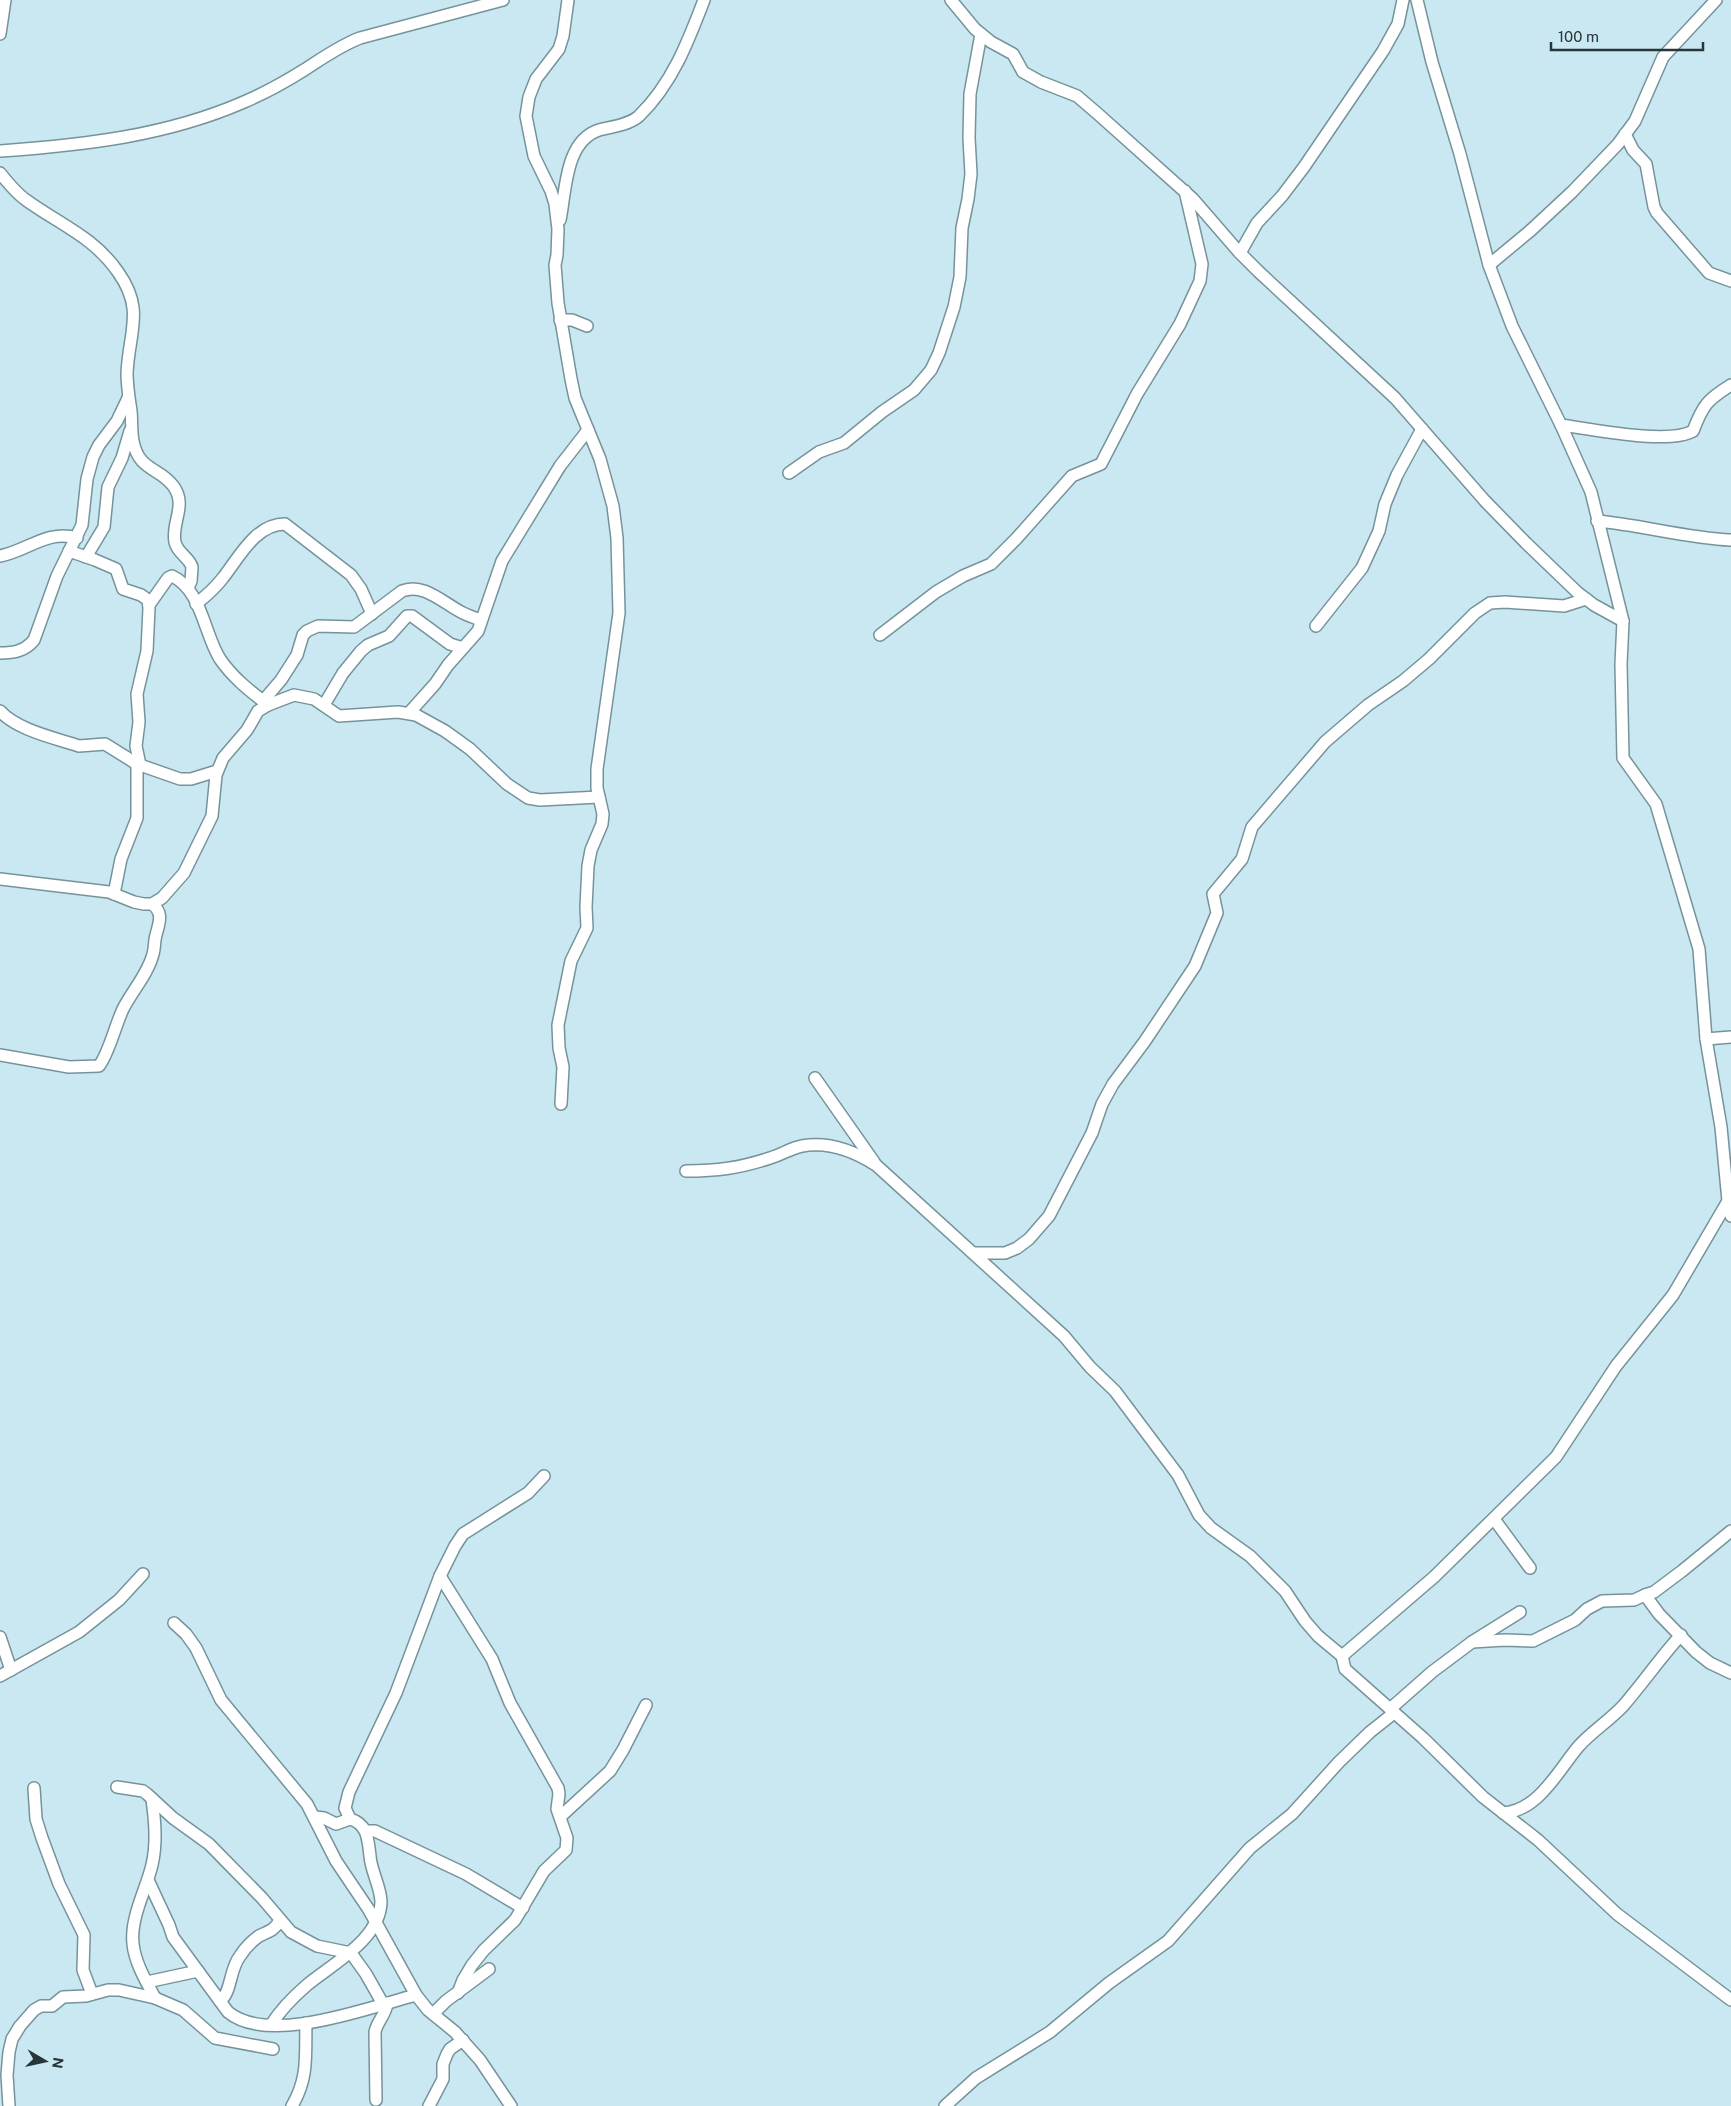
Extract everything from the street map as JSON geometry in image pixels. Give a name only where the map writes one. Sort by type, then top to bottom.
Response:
[{"type":"street","points":[[0,150],[72,146],[169,129],[244,102],[283,83],[340,45],[503,0]]},
{"type":"street","points":[[558,229],[555,204],[551,191],[534,156],[526,116],[529,97],[536,79],[559,49],[568,0]]},
{"type":"street","points":[[560,1104],[563,1067],[559,1048],[558,1024],[571,961],[587,928],[588,866],[591,850],[602,824],[603,814],[599,797],[597,769],[616,647],[619,613],[619,574],[618,538],[612,506],[596,446],[575,398],[560,320],[554,265],[557,255],[558,229],[571,163],[578,146],[589,133],[638,117],[657,95],[684,53],[704,0]]},
{"type":"street","points":[[951,0],[981,34],[1013,54],[1023,72],[1041,82],[1077,96],[1185,191],[1240,253],[1395,398],[1492,508],[1586,599],[1623,621]]},
{"type":"street","points":[[1240,253],[1257,223],[1304,167],[1383,51],[1398,24],[1403,0]]},
{"type":"street","points":[[1417,0],[1432,62],[1460,154],[1489,265],[1512,326],[1561,425],[1590,492],[1623,621],[1621,664],[1623,758],[1656,804],[1698,949],[1706,1039],[1721,1127],[1731,1216]]},
{"type":"street","points":[[1489,265],[1515,245],[1572,192],[1625,134],[1634,121],[1663,58],[1716,0]]},
{"type":"street","points":[[0,34],[3,8]]},
{"type":"street","points":[[789,473],[819,452],[844,443],[882,412],[914,390],[931,370],[939,352],[954,307],[960,277],[962,228],[971,174],[969,138],[970,94],[981,34]]},
{"type":"street","points":[[1625,134],[1633,150],[1646,164],[1654,207],[1657,213],[1709,273],[1731,281]]},
{"type":"street","points":[[0,173],[24,199],[75,230],[106,256],[127,287],[134,302],[135,317],[127,373],[133,440],[141,461],[174,487],[179,500],[175,541],[177,548],[192,567],[191,581],[188,588]]},
{"type":"street","points":[[880,636],[936,592],[964,576],[991,564],[1072,476],[1101,464],[1111,448],[1137,394],[1180,324],[1200,281],[1202,264],[1185,191]]},
{"type":"street","points":[[560,320],[572,320],[587,326]]},
{"type":"street","points":[[1561,425],[1656,436],[1686,435],[1694,431],[1699,414],[1704,406],[1731,385]]},
{"type":"street","points":[[0,653],[20,651],[28,647],[34,640],[57,576],[82,525],[87,479],[93,456],[117,421],[129,396]]},
{"type":"street","points":[[86,557],[104,526],[108,487],[122,458],[132,424]]},
{"type":"street","points":[[1316,626],[1362,568],[1379,531],[1391,488],[1422,429]]},
{"type":"street","points":[[408,713],[435,684],[448,665],[478,631],[502,561],[560,466],[588,430]]},
{"type":"street","points":[[1597,521],[1641,527],[1660,532],[1731,540]]},
{"type":"street","points":[[196,604],[221,580],[260,532],[273,525],[285,524],[351,575],[361,589],[372,614]]},
{"type":"street","points":[[0,556],[46,538],[66,535],[76,538]]},
{"type":"street","points":[[69,551],[116,569],[124,589],[145,597],[149,605],[146,660],[137,694],[139,722],[136,746],[139,764],[137,818],[121,859],[114,894]]},
{"type":"street","points":[[149,605],[170,577],[174,577],[188,588],[220,658],[235,679],[266,703]]},
{"type":"street","points":[[152,904],[175,886],[184,873],[200,844],[212,816],[217,771],[223,758],[247,730],[258,711],[266,703],[297,654],[303,635],[307,631],[318,626],[351,628],[402,591],[415,588],[463,613],[481,620]]},
{"type":"street","points":[[974,1253],[1005,1252],[1017,1248],[1029,1239],[1049,1216],[1092,1133],[1102,1104],[1113,1084],[1145,1041],[1195,966],[1217,913],[1213,894],[1242,859],[1252,827],[1325,742],[1382,694],[1404,681],[1456,634],[1474,613],[1490,603],[1505,602],[1564,606],[1586,599]]},
{"type":"street","points":[[324,705],[343,673],[361,651],[368,645],[389,636],[407,616],[412,616],[450,644],[463,648]]},
{"type":"street","points":[[266,703],[294,694],[306,696],[324,705],[339,716],[380,712],[408,713],[429,721],[445,731],[470,749],[507,784],[528,798],[540,800],[599,797]]},
{"type":"street","points":[[0,711],[9,720],[21,726],[78,746],[105,744],[139,764],[172,777],[186,780],[217,771]]},
{"type":"street","points":[[0,879],[96,890],[114,894],[134,902],[152,904],[156,907],[161,919],[156,934],[153,955],[123,1009],[111,1036],[105,1057],[99,1066],[69,1067],[0,1055]]},
{"type":"street","points":[[1706,1039],[1731,1037]]},
{"type":"street","points":[[815,1078],[876,1165],[1064,1336],[1090,1367],[1115,1391],[1178,1475],[1199,1515],[1219,1534],[1250,1556],[1279,1584],[1318,1636],[1342,1656],[1346,1669],[1423,1738],[1483,1797],[1538,1840],[1640,1934],[1731,2000]]},
{"type":"street","points":[[686,1171],[716,1171],[771,1158],[801,1146],[813,1145],[847,1150],[876,1165]]},
{"type":"street","points":[[1342,1656],[1434,1577],[1522,1492],[1566,1444],[1609,1376],[1674,1295],[1728,1201]]},
{"type":"street","points":[[350,1819],[345,1808],[349,1792],[396,1693],[440,1576],[463,1534],[528,1493],[544,1476]]},
{"type":"street","points":[[1494,1519],[1530,1568]]},
{"type":"street","points":[[1472,1642],[1533,1641],[1575,1620],[1602,1601],[1634,1600],[1645,1596],[1654,1592],[1682,1571],[1731,1531]]},
{"type":"street","points":[[0,1676],[79,1632],[119,1600],[143,1574]]},
{"type":"street","points":[[440,1576],[492,1658],[510,1702],[558,1788],[560,1794],[556,1806],[567,1838],[567,1848],[544,1871],[515,1920],[489,1945],[472,1965],[458,1993]]},
{"type":"street","points":[[1645,1596],[1659,1614],[1703,1658],[1731,1673]]},
{"type":"street","points":[[945,2106],[976,2078],[1050,2032],[1108,1983],[1168,1941],[1250,1848],[1292,1814],[1339,1762],[1432,1672],[1472,1642],[1520,1612]]},
{"type":"street","points":[[174,1623],[186,1634],[196,1648],[221,1700],[289,1782],[315,1817],[336,1861],[375,1921],[416,1996],[433,2014],[463,2040],[480,2060],[511,2106]]},
{"type":"street","points":[[1503,1813],[1515,1812],[1532,1801],[1563,1768],[1578,1747],[1621,1708],[1681,1635]]},
{"type":"street","points":[[0,1638],[11,1670]]},
{"type":"street","points":[[560,1817],[610,1771],[623,1750],[646,1704]]},
{"type":"street","points":[[117,1787],[143,1791],[173,1818],[209,1844],[262,1898],[291,1932],[307,1943],[351,1953],[385,2004],[384,2014],[378,2022],[375,2032],[376,2100]]},
{"type":"street","points":[[34,1788],[36,1819],[42,1838],[59,1884],[84,1935],[83,1970],[92,1994]]},
{"type":"street","points":[[152,1799],[155,1848],[134,1931],[133,1943],[155,1998]]},
{"type":"street","points":[[271,2024],[286,2003],[351,1953],[375,1921],[380,1908],[381,1900],[370,1863],[366,1831],[358,1822],[350,1819],[336,1824],[324,1818],[315,1817]]},
{"type":"street","points":[[366,1831],[374,1831],[466,1874],[523,1908]]},
{"type":"street","points":[[148,1880],[173,1937],[234,2017],[271,2024],[306,2023],[351,2014],[416,1996]]},
{"type":"street","points":[[220,2001],[227,1995],[232,1969],[239,1956],[259,1936],[273,1930],[280,1920]]},
{"type":"street","points":[[433,2014],[446,2001],[489,1969]]},
{"type":"street","points":[[147,1982],[198,1971]]},
{"type":"street","points":[[9,2106],[6,2075],[8,2052],[12,2039],[28,2015],[41,2006],[52,2006],[63,1997],[86,1996],[108,1990],[119,1990],[155,1998],[183,2010],[215,2038],[273,2049]]},
{"type":"street","points":[[292,2106],[300,2091],[306,2073],[306,2023]]},
{"type":"street","points":[[430,2106],[443,2079],[443,2064],[450,2048],[463,2040]]}]
